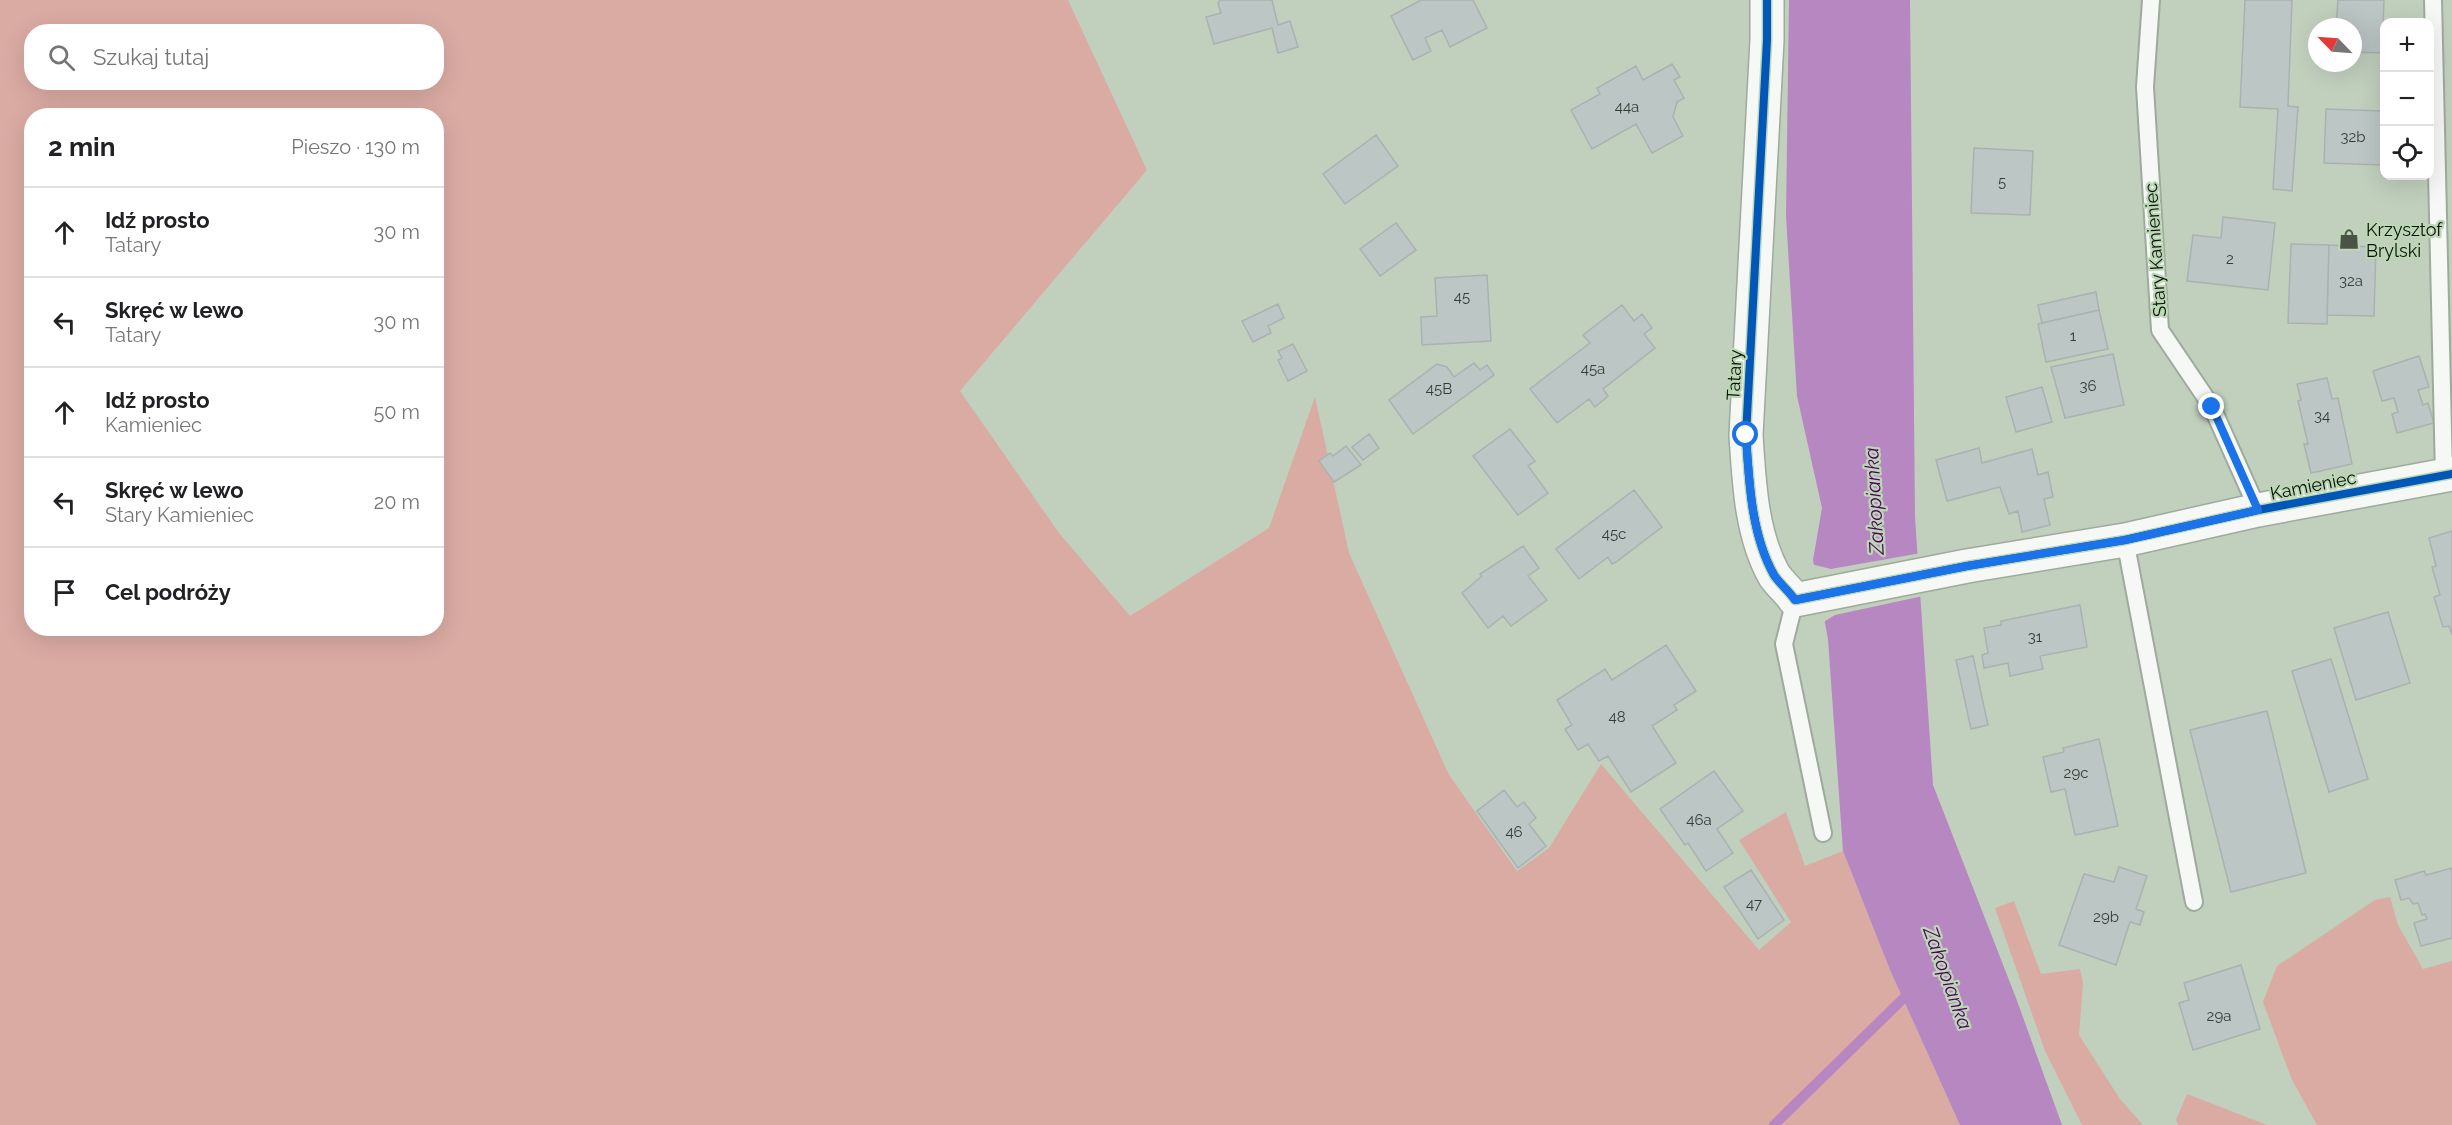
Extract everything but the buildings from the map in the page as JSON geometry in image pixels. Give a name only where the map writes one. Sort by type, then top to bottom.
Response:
[{"type":"street","name":"Tatary","points":[[1767,0],[1767,40],[1746,435],[1749,476],[1760,541],[1775,577],[1787,588],[1806,598]]},
{"type":"street","name":"Kamieniec","points":[[1806,598],[1967,566],[2125,540],[2258,510],[2448,475]]},
{"type":"lane","name":"Stary Kamieniec","points":[[2151,0],[2145,87],[2160,330],[2212,407],[2258,510]]},
{"type":"lane","points":[[2433,0],[2448,475]]},
{"type":"lane","points":[[2125,540],[2194,902]]},
{"type":"lane","points":[[1806,598],[1784,644],[1822,833]]},
{"type":"shaded area","points":[[0,0],[1068,0],[1147,170],[960,391],[1059,533],[1130,616],[1269,528],[1315,397],[1349,553],[1449,775],[1517,871],[1549,848],[1601,764],[1759,950],[1791,922],[1739,840],[1786,812],[1805,866],[1843,851],[1890,970],[1960,1125],[0,1125]]},
{"type":"shaded area","points":[[2390,897],[2398,925],[2423,969],[2452,961],[2452,1125],[2317,1125],[2292,1080],[2263,1002],[2277,966],[2375,900]]},
{"type":"shaded area","points":[[2014,901],[2041,974],[2080,969],[2083,983],[2079,1035],[2120,1099],[2143,1125],[2082,1125],[2045,1051],[1995,908]]},
{"type":"shaded area","points":[[2187,1094],[2267,1125],[2178,1125],[2176,1120]]},
{"type":"water","name":"Zakopianka","points":[[1789,0],[1910,0],[1915,517],[1933,785],[2016,998],[2062,1125],[1960,1125],[1890,970],[1843,851],[1828,639],[1813,560],[1822,508],[1797,396],[1786,216]]},
{"type":"pier","points":[[1921,553],[1923,596],[1835,615],[1822,623],[1811,564],[1831,569]]},
{"type":"waterway","points":[[1774,1125],[1913,989]]},
{"type":"cycle path","points":[[1767,0],[1767,40],[1746,435],[1752,507],[1760,542],[1774,575],[1795,600],[1967,566],[2125,540],[2258,510],[2452,474]]},
{"type":"place","name":"Krzysztof Brylski","points":[[2349,239]]},
{"type":"route","points":[[1746,435],[1749,476],[1760,541],[1775,577],[1787,588],[1795,600],[1967,566],[2125,540],[2258,510],[2212,407]]}]
